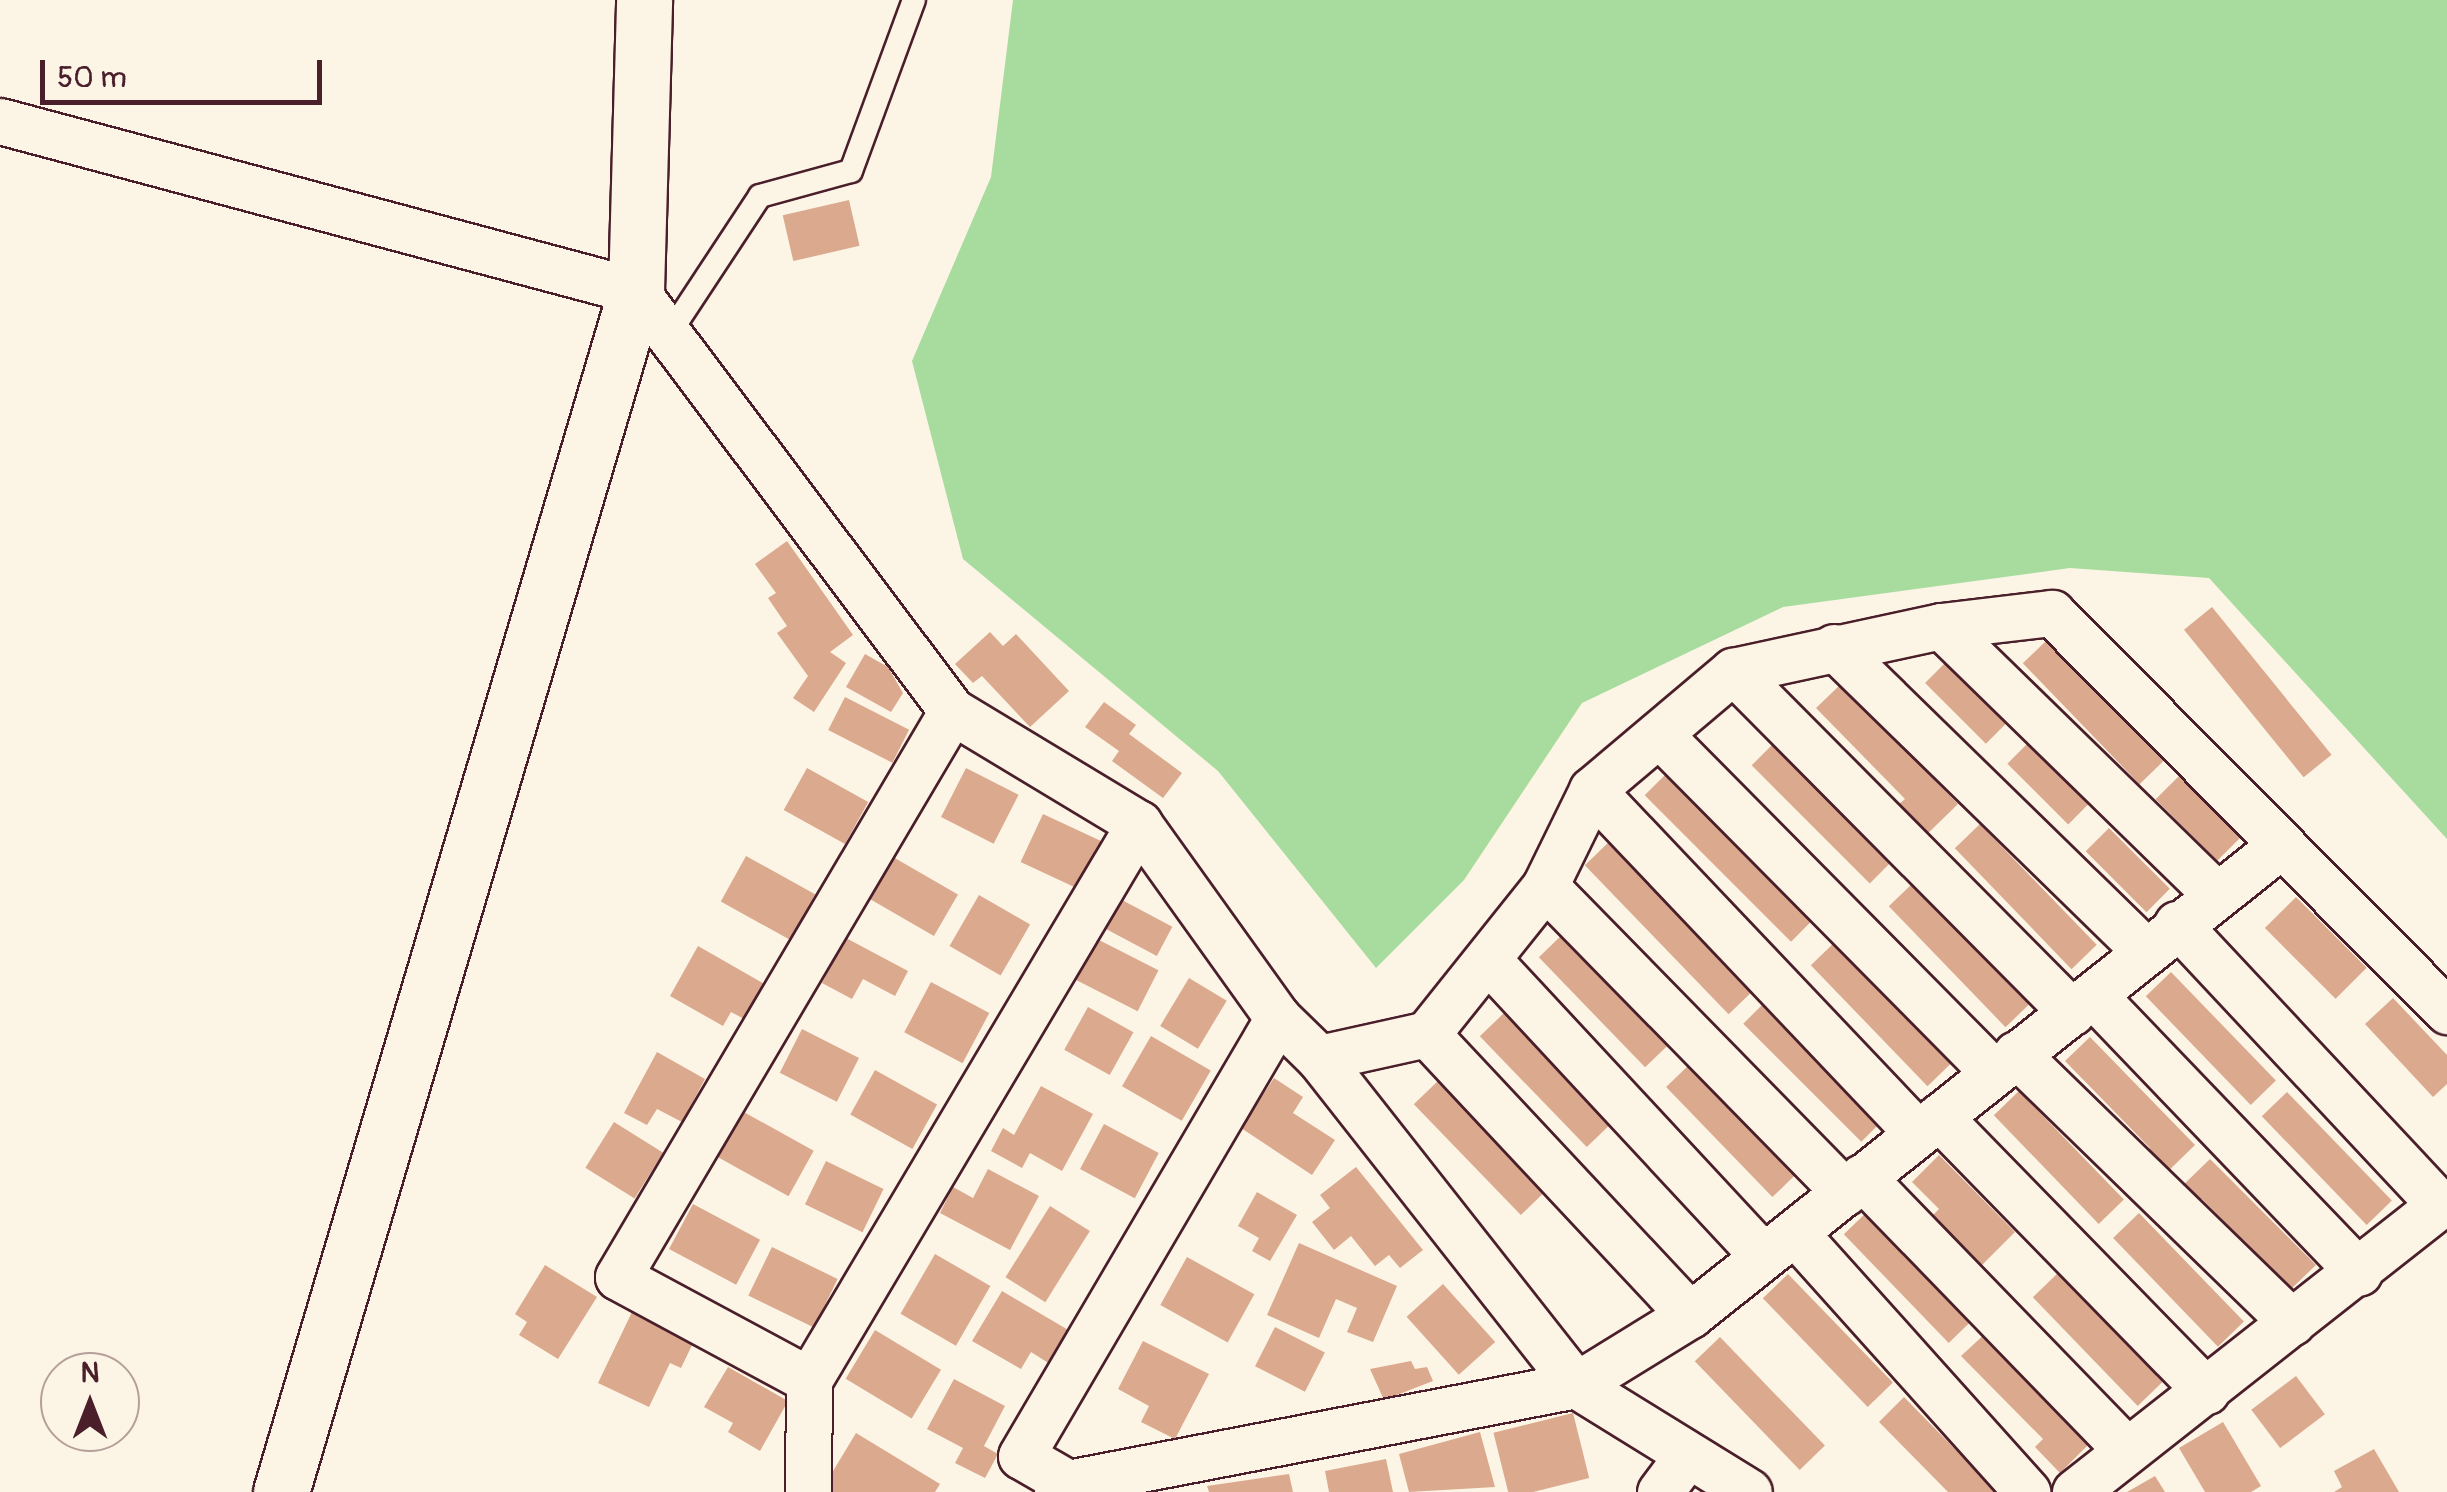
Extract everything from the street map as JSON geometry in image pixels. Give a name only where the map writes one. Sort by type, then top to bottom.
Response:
[{"type":"street","points":[[281,1492],[636,290],[644,0]]},
{"type":"street","points":[[0,121],[636,290],[952,711],[1139,824],[1278,1018],[1320,1058],[1576,1385],[1673,1475],[1749,1492]]},
{"type":"street","points":[[1320,1058],[1427,1034],[1545,886],[1592,790],[1733,671],[1941,626],[2052,613],[2447,1010]]},
{"type":"street","points":[[1941,626],[2217,895]]},
{"type":"street","points":[[1834,647],[2161,938],[2440,1205],[2076,1492]]},
{"type":"street","points":[[1733,671],[2359,1272]]},
{"type":"street","points":[[809,1380],[618,1278],[952,711]]},
{"type":"street","points":[[1659,734],[2005,1063],[2292,1322]]},
{"type":"street","points":[[1592,790],[1929,1125],[2206,1391]]},
{"type":"street","points":[[808,1492],[809,1380],[1139,824]]},
{"type":"street","points":[[1278,1018],[1021,1456],[1063,1487],[1576,1385],[1690,1314],[2281,845]]},
{"type":"street","points":[[1545,886],[2128,1450]]},
{"type":"street","points":[[1489,961],[2027,1492]]},
{"type":"street","points":[[1427,1034],[1690,1314]]},
{"type":"lane","points":[[668,334],[760,196],[851,171],[914,0]]},
{"type":"green space","points":[[1013,0],[2447,0],[2447,839],[2209,578],[2070,568],[1783,607],[1582,703],[1464,880],[1376,968],[1218,771],[963,559],[912,361],[991,177]]},
{"type":"building","points":[[849,200],[860,246],[793,261],[783,215]]},
{"type":"building","points":[[787,541],[853,635],[830,652],[846,663],[814,712],[793,698],[808,676],[777,633],[787,626],[768,598],[776,593],[755,564]]},
{"type":"building","points":[[2212,607],[2332,755],[2304,777],[2184,630]]},
{"type":"building","points":[[990,632],[1003,646],[1016,634],[1069,691],[1030,727],[982,676],[973,683],[955,664]]},
{"type":"building","points":[[2048,639],[2165,760],[2140,784],[2023,663]]},
{"type":"building","points":[[865,654],[888,667],[903,693],[891,712],[846,687]]},
{"type":"building","points":[[1947,661],[2008,722],[1986,744],[1925,683]]},
{"type":"building","points":[[1841,684],[1958,804],[1920,841],[1891,811],[1905,799],[1816,708]]},
{"type":"building","points":[[845,697],[909,730],[892,763],[828,730]]},
{"type":"building","points":[[1104,702],[1136,725],[1129,734],[1182,773],[1163,798],[1112,761],[1119,751],[1085,727]]},
{"type":"building","points":[[2030,741],[2091,802],[2068,824],[2007,764]]},
{"type":"building","points":[[1775,742],[1893,860],[1870,883],[1752,765]]},
{"type":"building","points":[[807,768],[868,802],[845,844],[784,810]]},
{"type":"building","points":[[966,768],[1019,795],[994,844],[941,817]]},
{"type":"building","points":[[1668,772],[1814,918],[1791,942],[1645,795]]},
{"type":"building","points":[[2179,776],[2241,838],[2217,861],[2156,799]]},
{"type":"building","points":[[1043,814],[1101,841],[1079,889],[1021,862]]},
{"type":"building","points":[[1980,824],[2097,945],[2072,969],[1955,848]]},
{"type":"building","points":[[2109,828],[2170,889],[2146,912],[2086,851]]},
{"type":"building","points":[[1610,841],[1754,990],[1729,1014],[1585,865]]},
{"type":"building","points":[[746,856],[815,894],[790,940],[721,901]]},
{"type":"building","points":[[893,857],[958,894],[934,936],[869,899]]},
{"type":"building","points":[[1914,882],[2031,1003],[2006,1027],[1889,906]]},
{"type":"building","points":[[979,895],[1030,924],[1001,976],[950,946]]},
{"type":"building","points":[[2296,897],[2367,968],[2336,999],[2265,928]]},
{"type":"building","points":[[1122,900],[1172,927],[1157,956],[1107,929]]},
{"type":"building","points":[[1564,933],[1670,1043],[1645,1067],[1539,957]]},
{"type":"building","points":[[846,938],[908,971],[895,996],[863,979],[852,999],[822,983]]},
{"type":"building","points":[[1097,939],[1158,970],[1138,1011],[1076,980]]},
{"type":"building","points":[[1836,941],[1953,1062],[1928,1086],[1811,965]]},
{"type":"building","points":[[698,946],[766,985],[746,1020],[731,1012],[723,1026],[670,996]]},
{"type":"building","points":[[2171,972],[2276,1081],[2251,1105],[2146,996]]},
{"type":"building","points":[[1189,978],[1227,1001],[1198,1049],[1160,1026]]},
{"type":"building","points":[[931,982],[989,1013],[963,1063],[904,1032]]},
{"type":"building","points":[[2393,998],[2447,1055],[2447,1084],[2433,1097],[2365,1024]]},
{"type":"building","points":[[1768,999],[1886,1117],[1861,1142],[1743,1024]]},
{"type":"building","points":[[1088,1007],[1133,1032],[1110,1075],[1064,1050]]},
{"type":"building","points":[[1505,1012],[1612,1123],[1587,1147],[1480,1036]]},
{"type":"building","points":[[802,1029],[859,1058],[837,1102],[780,1073]]},
{"type":"building","points":[[1151,1036],[1211,1070],[1182,1121],[1122,1086]]},
{"type":"building","points":[[2090,1037],[2195,1145],[2161,1178],[2141,1157],[2150,1148],[2065,1061]]},
{"type":"building","points":[[657,1052],[705,1079],[682,1122],[657,1109],[647,1125],[624,1113]]},
{"type":"building","points":[[1692,1062],[1798,1172],[1772,1197],[1666,1087]]},
{"type":"building","points":[[875,1070],[937,1104],[912,1149],[850,1115]]},
{"type":"building","points":[[1274,1078],[1303,1097],[1293,1113],[1335,1140],[1312,1175],[1241,1128]]},
{"type":"building","points":[[1439,1080],[1546,1191],[1521,1215],[1414,1104]]},
{"type":"building","points":[[1041,1086],[1093,1114],[1062,1171],[1030,1153],[1022,1168],[991,1151],[1003,1128],[1014,1135]]},
{"type":"building","points":[[2019,1091],[2124,1200],[2099,1224],[1994,1115]]},
{"type":"building","points":[[2287,1092],[2392,1201],[2367,1225],[2262,1116]]},
{"type":"building","points":[[742,1111],[814,1151],[789,1196],[717,1156]]},
{"type":"building","points":[[614,1122],[663,1153],[635,1199],[585,1168]]},
{"type":"building","points":[[1104,1124],[1159,1153],[1135,1198],[1080,1169]]},
{"type":"building","points":[[1939,1155],[2015,1232],[1977,1270],[1928,1220],[1939,1209],[1912,1182]]},
{"type":"building","points":[[2210,1159],[2316,1265],[2291,1289],[2202,1199],[2192,1209],[2176,1192]]},
{"type":"building","points":[[826,1161],[884,1189],[862,1232],[805,1204]]},
{"type":"building","points":[[1356,1167],[1423,1250],[1400,1268],[1389,1255],[1375,1266],[1351,1236],[1334,1250],[1312,1222],[1330,1208],[1320,1195]]},
{"type":"building","points":[[988,1169],[1039,1196],[1010,1250],[940,1213],[953,1187],[973,1198]]},
{"type":"building","points":[[1257,1192],[1297,1215],[1270,1261],[1252,1251],[1259,1238],[1238,1226]]},
{"type":"building","points":[[693,1204],[760,1240],[736,1285],[669,1249]]},
{"type":"building","points":[[1050,1206],[1090,1231],[1045,1302],[1005,1277]]},
{"type":"building","points":[[1869,1210],[1974,1319],[1949,1343],[1844,1234]]},
{"type":"building","points":[[2139,1213],[2244,1322],[2218,1347],[2113,1238]]},
{"type":"building","points":[[1299,1243],[1397,1286],[1373,1342],[1347,1332],[1357,1308],[1336,1299],[1319,1338],[1267,1315]]},
{"type":"building","points":[[772,1247],[838,1279],[814,1328],[748,1296]]},
{"type":"building","points":[[935,1254],[990,1286],[956,1346],[900,1314]]},
{"type":"building","points":[[1187,1257],[1254,1294],[1228,1342],[1160,1305]]},
{"type":"building","points":[[545,1265],[597,1297],[558,1359],[519,1335],[527,1322],[515,1314]]},
{"type":"building","points":[[2058,1273],[2163,1382],[2138,1406],[2033,1297]]},
{"type":"building","points":[[1788,1274],[1893,1383],[1868,1407],[1763,1298]]},
{"type":"building","points":[[1443,1284],[1495,1342],[1459,1375],[1407,1317]]},
{"type":"building","points":[[1002,1291],[1070,1331],[1050,1364],[1031,1352],[1021,1369],[972,1341]]},
{"type":"building","points":[[632,1312],[694,1341],[681,1368],[670,1363],[649,1407],[598,1383]]},
{"type":"building","points":[[1275,1327],[1325,1352],[1305,1392],[1255,1366]]},
{"type":"building","points":[[875,1330],[941,1370],[912,1419],[846,1379]]},
{"type":"building","points":[[1987,1332],[2093,1440],[2060,1473],[2035,1447],[2043,1439],[1961,1356]]},
{"type":"building","points":[[1720,1337],[1825,1446],[1800,1470],[1695,1361]]},
{"type":"building","points":[[1143,1341],[1209,1374],[1175,1439],[1141,1422],[1149,1406],[1118,1389]]},
{"type":"building","points":[[1411,1361],[1415,1369],[1427,1367],[1433,1381],[1384,1400],[1370,1369]]},
{"type":"building","points":[[728,1367],[788,1401],[760,1451],[728,1432],[733,1423],[704,1407]]},
{"type":"building","points":[[2296,1376],[2325,1414],[2280,1448],[2251,1410]]},
{"type":"building","points":[[954,1379],[1005,1406],[984,1446],[998,1454],[985,1478],[955,1463],[963,1448],[927,1429]]},
{"type":"building","points":[[1904,1397],[1997,1492],[1948,1492],[1879,1422]]},
{"type":"building","points":[[1573,1413],[1589,1478],[1533,1492],[1508,1492],[1493,1433]]},
{"type":"building","points":[[2223,1422],[2261,1486],[2251,1492],[2205,1492],[2179,1448]]},
{"type":"building","points":[[1480,1432],[1495,1487],[1409,1492],[1399,1454]]},
{"type":"building","points":[[856,1433],[940,1484],[935,1492],[833,1492],[824,1486]]},
{"type":"building","points":[[2374,1449],[2399,1492],[2334,1492],[2342,1487],[2334,1471]]},
{"type":"building","points":[[1386,1459],[1393,1492],[1329,1492],[1325,1471]]},
{"type":"building","points":[[1289,1474],[1293,1492],[1209,1492],[1207,1486]]},
{"type":"building","points":[[2155,1476],[2165,1492],[2127,1492]]}]
